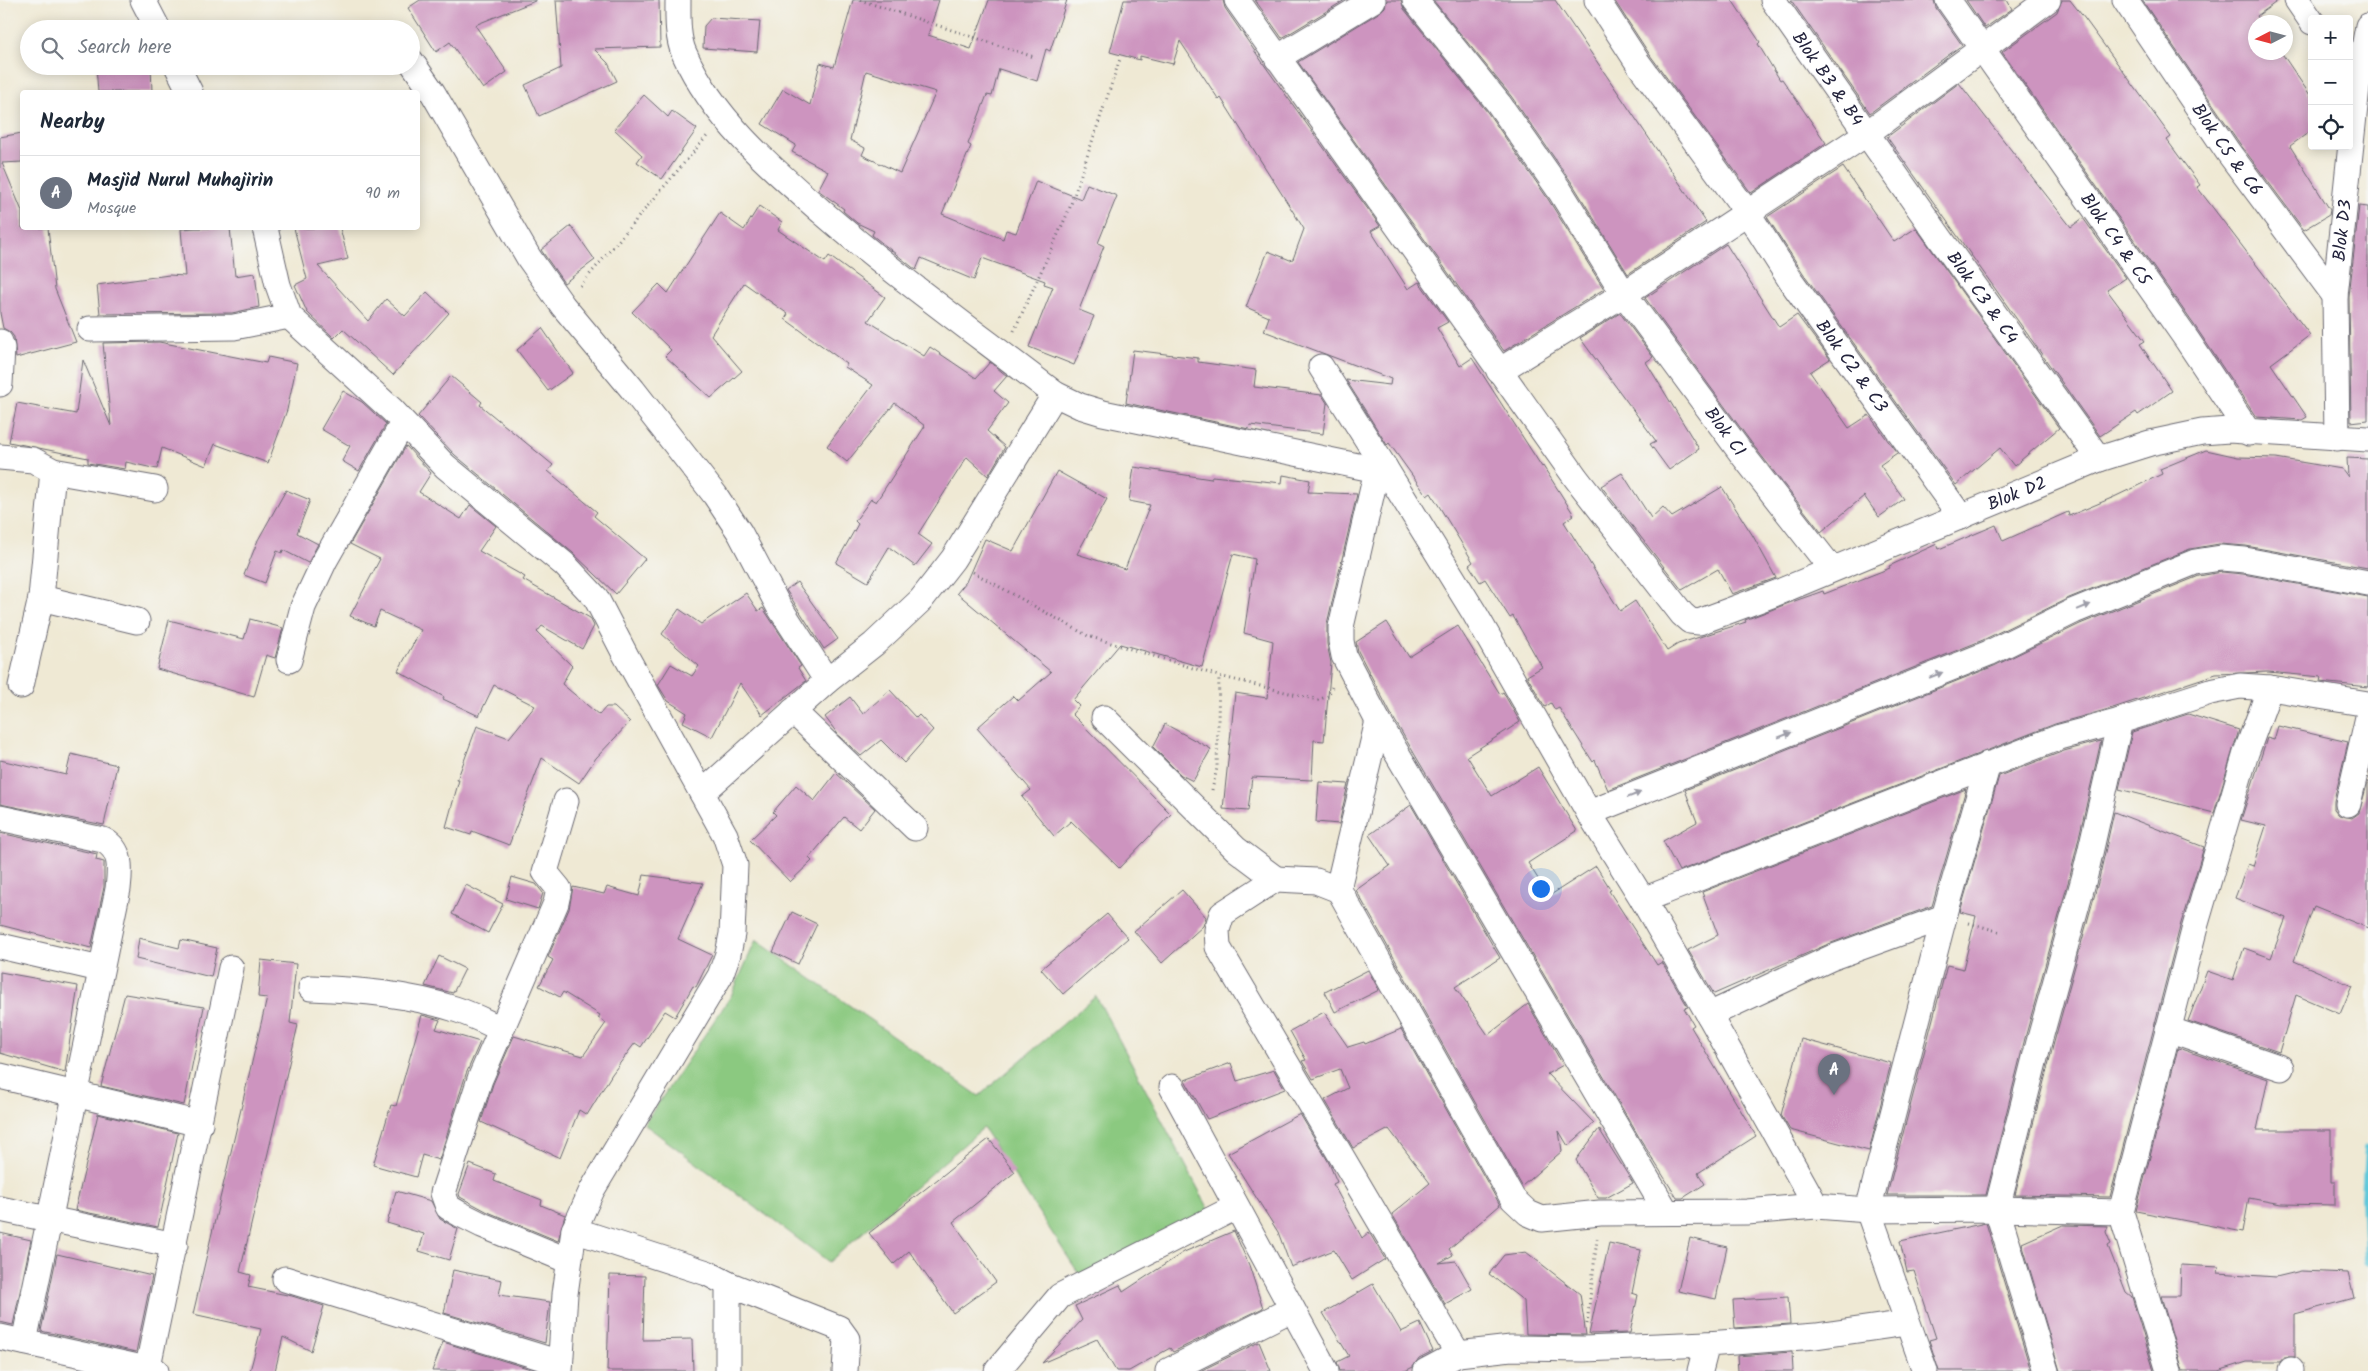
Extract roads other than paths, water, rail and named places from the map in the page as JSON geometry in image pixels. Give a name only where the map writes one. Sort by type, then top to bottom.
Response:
[{"type":"street","points":[[143,0],[153,20]]},
{"type":"street","points":[[678,0],[682,51],[699,83],[724,116],[764,162],[878,261],[1055,394],[1080,406],[1103,413],[1381,469]]},
{"type":"street","points":[[1237,0],[1499,371],[1624,294],[1866,134],[2048,0]]},
{"type":"street","points":[[1277,58],[1373,0]]},
{"type":"street","name":"Blok C1","points":[[1415,0],[1499,104],[1560,191],[1624,294],[1742,454],[1831,568]]},
{"type":"street","name":"Blok C2 & C3","points":[[1597,0],[1638,63],[1747,212],[1791,281],[1961,517]]},
{"type":"street","name":"Blok B3 & B4","points":[[1773,0],[1866,134]]},
{"type":"street","name":"Blok C4 & C5","points":[[1948,0],[2187,340],[2248,433]]},
{"type":"street","name":"Blok C5 & C6","points":[[2125,0],[2228,152],[2335,296]]},
{"type":"street","points":[[2297,0],[2308,16]]},
{"type":"street","name":"Blok D3","points":[[2353,81],[2368,26]]},
{"type":"street","points":[[420,74],[433,93],[529,258],[563,306],[633,390],[715,495],[740,533],[782,613],[827,680]]},
{"type":"street","points":[[182,75],[189,90]]},
{"type":"street","name":"Blok D3","points":[[2337,438],[2335,296],[2351,105]]},
{"type":"street","name":"Blok C3 & C4","points":[[1866,134],[2099,460]]},
{"type":"street","points":[[265,230],[278,284],[289,316],[403,423],[445,466],[564,564],[596,598],[726,835],[735,865],[732,934],[728,954],[720,976],[592,1190],[574,1230],[560,1367],[286,1279]]},
{"type":"street","points":[[90,329],[234,327],[289,316]]},
{"type":"street","points":[[0,342],[2,348],[0,384]]},
{"type":"street","points":[[1321,367],[1381,469],[1475,614],[1588,813],[1643,900],[1816,1206]]},
{"type":"street","name":"Blok D2","points":[[1499,371],[1576,478],[1682,614],[1690,620],[1699,622],[1774,594],[1831,568],[2099,460],[2150,443],[2202,432],[2229,430],[2248,433],[2368,439]]},
{"type":"street","points":[[702,793],[827,680],[874,644],[921,600],[953,559],[1055,394]]},
{"type":"street","points":[[289,660],[303,607],[322,568],[403,423]]},
{"type":"street","points":[[0,457],[33,460],[53,471],[155,489]]},
{"type":"street","points":[[1381,469],[1341,627],[1344,656],[1378,721],[1666,1212]]},
{"type":"street","points":[[20,686],[40,598],[53,471]]},
{"type":"street","points":[[1588,813],[1890,694],[1989,653],[2074,611],[2204,559],[2245,560],[2368,584]]},
{"type":"street","points":[[40,598],[137,621]]},
{"type":"street","points":[[1643,900],[2060,736],[2120,721],[2210,692],[2240,686],[2270,688],[2368,704]]},
{"type":"street","points":[[2169,1371],[2121,1212],[2168,1029],[2246,753],[2270,688]]},
{"type":"street","points":[[793,711],[915,828]]},
{"type":"street","points":[[2348,804],[2368,717]]},
{"type":"street","points":[[1104,718],[1236,850],[1276,879],[1316,881],[1339,890]]},
{"type":"street","points":[[1378,721],[1339,890],[1513,1199],[1528,1213],[1542,1219],[1600,1213],[1747,1212],[1816,1206],[1868,1210],[1997,1209],[2121,1212]]},
{"type":"street","points":[[2046,1371],[1997,1209],[2039,1042],[2085,875],[2120,721]]},
{"type":"street","points":[[1925,1371],[1868,1210],[1944,917],[1988,764]]},
{"type":"street","points":[[566,801],[545,872],[558,885],[557,897],[480,1079],[445,1185],[443,1198],[448,1207],[482,1225],[570,1261]]},
{"type":"street","points":[[0,818],[103,840],[114,848],[119,862],[120,875],[24,1342]]},
{"type":"street","points":[[1276,879],[1222,914],[1217,930],[1218,947],[1458,1354]]},
{"type":"street","points":[[1709,1015],[1831,958],[1944,917]]},
{"type":"street","points":[[0,946],[100,969]]},
{"type":"street","points":[[0,1337],[151,1370],[231,968]]},
{"type":"street","points":[[311,988],[368,990],[433,1002],[501,1028]]},
{"type":"street","points":[[2168,1029],[2281,1068]]},
{"type":"street","points":[[0,1076],[200,1124]]},
{"type":"street","points":[[1172,1088],[1326,1371]]},
{"type":"street","points":[[998,1371],[1060,1296],[1236,1207]]},
{"type":"street","points":[[0,1209],[175,1245]]},
{"type":"street","points":[[574,1230],[707,1273],[728,1284],[839,1328],[847,1339],[845,1371]]},
{"type":"street","points":[[728,1284],[728,1371]]},
{"type":"street","points":[[1168,1371],[1292,1309]]},
{"type":"street","points":[[1426,1371],[1458,1354],[1511,1348],[1583,1360],[1706,1344],[1816,1336],[1908,1324]]},
{"type":"street","points":[[1700,1371],[1706,1344]]},
{"type":"waterway","points":[[2368,1149],[2365,1197],[2368,1261]]},
{"type":"place","name":"Masjid Nurul Muhajirin","points":[[1834,1095]]}]
